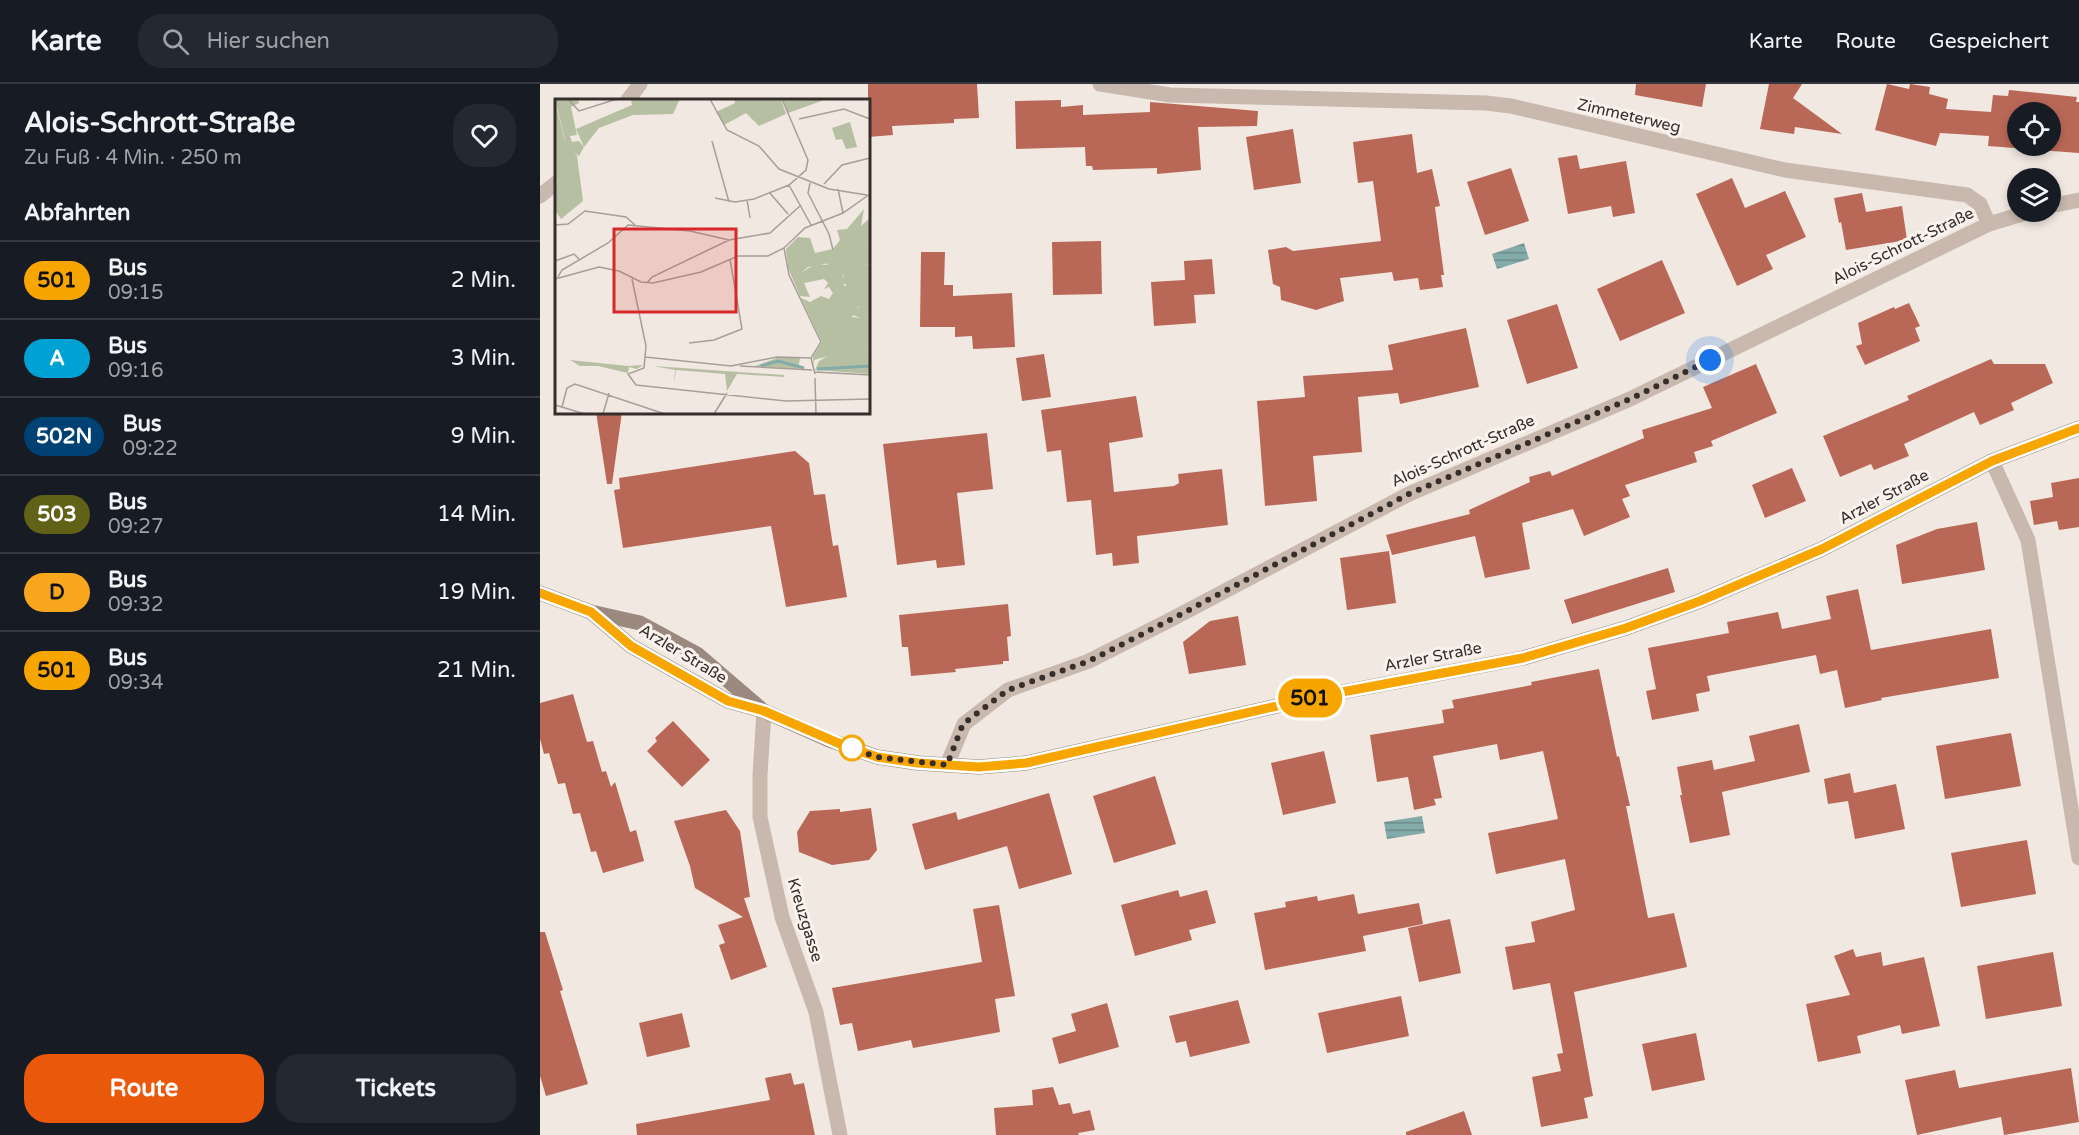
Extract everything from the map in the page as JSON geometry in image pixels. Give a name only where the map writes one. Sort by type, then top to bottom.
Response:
[{"type":"main road","name":"Arzler Straße","points":[[591,612],[631,646],[728,701],[764,711],[829,740],[877,757],[979,767],[1026,763],[1321,696],[1523,658],[1626,628],[1700,601],[1822,549],[1992,461],[2079,428]]},
{"type":"main road","name":"Arzler Straße","points":[[540,593],[591,612],[640,623],[697,654],[764,711]]},
{"type":"street","points":[[629,99],[640,84]]},
{"type":"street","name":"Zimmeterweg","points":[[1100,84],[1170,95],[1486,103],[1511,106],[1785,170],[1967,195],[1980,204],[1989,224]]},
{"type":"street","points":[[540,196],[555,184]]},
{"type":"street","points":[[2061,204],[2079,200]]},
{"type":"street","name":"Alois-Schrott-Straße","points":[[947,765],[963,724],[1008,690],[1089,661],[1409,494],[1630,399],[1989,224],[2007,219]]},
{"type":"street","points":[[1992,461],[2028,540],[2079,858]]},
{"type":"street","name":"Kreuzgasse","points":[[764,711],[760,818],[782,917],[816,1011],[840,1135]]},
{"type":"water","points":[[1524,243],[1529,259],[1497,269],[1492,254]]},
{"type":"water","points":[[1422,816],[1425,833],[1387,839],[1384,822]]},
{"type":"building","points":[[868,84],[977,84],[979,118],[954,119],[954,123],[892,126],[893,135],[870,137],[870,99],[868,99]]},
{"type":"building","points":[[1636,84],[1706,84],[1702,107],[1635,95]]},
{"type":"building","points":[[1769,84],[1802,84],[1793,98],[1842,134],[1795,127],[1794,134],[1760,129]]},
{"type":"building","points":[[1887,84],[1909,89],[1910,84],[1930,87],[1929,94],[1948,99],[1946,109],[1991,112],[1993,95],[2008,96],[2009,90],[2077,97],[2076,102],[2079,102],[2079,153],[2061,152],[2061,102],[2007,102],[2007,147],[1988,146],[1989,136],[1940,133],[1936,146],[1875,130]]},
{"type":"building","points":[[1061,100],[1061,107],[1083,105],[1083,115],[1150,112],[1150,102],[1258,111],[1257,126],[1198,127],[1201,170],[1157,174],[1157,168],[1093,170],[1092,166],[1086,166],[1085,147],[1016,149],[1015,101]]},
{"type":"building","points":[[1293,129],[1301,183],[1254,190],[1246,137]]},
{"type":"building","points":[[1412,134],[1417,173],[1432,169],[1440,206],[1435,207],[1444,275],[1441,275],[1443,287],[1420,290],[1418,278],[1394,281],[1392,272],[1340,278],[1344,301],[1316,310],[1281,300],[1280,287],[1273,284],[1268,250],[1286,247],[1293,251],[1381,241],[1373,181],[1358,183],[1353,142]]},
{"type":"building","points":[[1577,155],[1580,169],[1626,161],[1635,213],[1613,217],[1611,206],[1568,214],[1558,158]]},
{"type":"building","points":[[1511,168],[1529,221],[1485,235],[1467,182]]},
{"type":"building","points":[[1732,178],[1745,208],[1785,191],[1806,237],[1766,255],[1773,269],[1737,286],[1696,194]]},
{"type":"building","points":[[1862,193],[1866,212],[1902,206],[1907,240],[1846,250],[1834,198]]},
{"type":"building","points":[[1101,241],[1102,294],[1053,295],[1052,242]]},
{"type":"building","points":[[921,252],[945,252],[944,285],[953,285],[953,296],[1012,293],[1015,347],[973,349],[972,336],[955,337],[955,327],[920,327]]},
{"type":"building","points":[[1212,259],[1215,294],[1194,295],[1196,323],[1154,326],[1151,282],[1185,280],[1184,261]]},
{"type":"building","points":[[1662,260],[1685,313],[1620,341],[1597,289]]},
{"type":"building","points":[[1909,303],[1920,326],[1915,328],[1920,341],[1865,365],[1856,346],[1862,344],[1858,323]]},
{"type":"building","points":[[1557,304],[1578,368],[1527,384],[1507,320]]},
{"type":"building","points":[[1466,328],[1479,387],[1400,404],[1398,393],[1358,397],[1362,452],[1313,456],[1317,501],[1265,506],[1257,401],[1305,397],[1303,376],[1393,370],[1388,345]]},
{"type":"building","points":[[1044,354],[1051,397],[1022,401],[1016,358]]},
{"type":"building","points":[[1991,359],[1994,364],[2045,364],[2053,383],[2011,403],[2014,410],[1980,425],[1974,412],[1904,444],[1909,456],[1874,470],[1871,464],[1840,477],[1823,436],[1909,400],[1907,396]]},
{"type":"building","points":[[1756,364],[1777,413],[1711,441],[1713,446],[1694,452],[1697,462],[1625,485],[1630,496],[1622,499],[1630,517],[1584,536],[1573,509],[1522,523],[1530,569],[1485,578],[1475,536],[1392,555],[1386,535],[1470,514],[1469,510],[1530,482],[1529,477],[1550,471],[1552,476],[1644,438],[1642,430],[1712,408],[1703,387]]},
{"type":"building","points":[[1136,396],[1143,437],[1109,443],[1114,492],[1174,486],[1179,483],[1178,474],[1222,469],[1228,525],[1137,536],[1139,563],[1113,566],[1112,553],[1096,555],[1091,500],[1067,502],[1061,450],[1047,452],[1041,410]]},
{"type":"building","points":[[596,414],[622,414],[612,484],[607,484]]},
{"type":"building","points":[[987,433],[993,489],[957,493],[965,565],[937,568],[936,560],[897,565],[883,444]]},
{"type":"building","points":[[795,451],[809,463],[814,495],[825,494],[833,546],[838,545],[847,597],[786,607],[771,526],[623,548],[614,490],[620,489],[619,478]]},
{"type":"building","points":[[1792,468],[1806,501],[1765,518],[1752,485]]},
{"type":"building","points":[[2079,478],[2079,527],[2059,530],[2057,521],[2034,525],[2030,501],[2053,497],[2051,483]]},
{"type":"building","points":[[1977,522],[1985,570],[1902,584],[1896,545],[1937,529]]},
{"type":"building","points":[[1389,551],[1396,603],[1347,610],[1340,558]]},
{"type":"building","points":[[1668,568],[1675,592],[1572,624],[1564,600]]},
{"type":"building","points":[[1858,589],[1871,650],[1991,629],[1999,678],[1881,698],[1882,700],[1845,708],[1837,670],[1820,674],[1816,655],[1707,676],[1710,691],[1696,694],[1699,711],[1652,720],[1646,691],[1656,689],[1648,648],[1729,633],[1727,622],[1778,612],[1782,629],[1831,619],[1826,596]]},
{"type":"building","points":[[1008,604],[1011,636],[1007,637],[1009,661],[1003,661],[1003,664],[955,669],[956,672],[911,676],[908,647],[902,647],[899,615]]},
{"type":"building","points":[[1238,616],[1246,665],[1189,674],[1183,642],[1210,621]]},
{"type":"building","points":[[1599,669],[1617,757],[1619,756],[1630,806],[1626,806],[1648,918],[1674,913],[1687,967],[1574,992],[1593,1096],[1584,1098],[1588,1118],[1541,1127],[1532,1077],[1561,1071],[1557,1054],[1563,1053],[1550,983],[1513,990],[1505,947],[1535,942],[1531,922],[1575,910],[1565,859],[1496,874],[1488,833],[1558,819],[1543,751],[1500,760],[1497,744],[1433,756],[1442,798],[1434,799],[1436,805],[1414,810],[1408,777],[1377,782],[1370,735],[1444,723],[1442,710],[1454,708],[1452,700],[1532,685],[1531,682]]},
{"type":"building","points":[[573,694],[587,742],[593,741],[602,772],[606,771],[611,787],[615,782],[630,832],[636,830],[644,861],[603,873],[596,851],[591,852],[580,813],[573,814],[565,783],[558,784],[549,753],[544,754],[540,739],[540,703]]},
{"type":"building","points":[[673,721],[710,760],[682,787],[647,751],[657,741],[655,738]]},
{"type":"building","points":[[1799,724],[1810,772],[1722,792],[1730,835],[1690,843],[1677,767],[1712,760],[1714,770],[1755,761],[1749,736]]},
{"type":"building","points":[[2011,733],[2021,786],[1945,799],[1936,746]]},
{"type":"building","points":[[1324,751],[1336,803],[1283,815],[1271,763]]},
{"type":"building","points":[[1850,773],[1854,793],[1896,784],[1905,829],[1855,839],[1848,801],[1828,804],[1824,779]]},
{"type":"building","points":[[1155,776],[1176,844],[1114,863],[1093,796]]},
{"type":"building","points":[[1049,793],[1072,874],[1019,889],[1007,846],[925,870],[912,824],[956,812],[958,820]]},
{"type":"building","points":[[871,808],[877,850],[869,860],[832,865],[799,852],[797,832],[810,811],[840,809],[840,812]]},
{"type":"building","points":[[726,810],[740,831],[750,897],[744,898],[767,967],[731,980],[719,945],[725,943],[718,925],[743,917],[695,888],[690,866],[674,821]]},
{"type":"building","points":[[2027,840],[2036,894],[1961,907],[1951,853]]},
{"type":"building","points":[[1178,890],[1180,897],[1207,890],[1216,923],[1189,930],[1192,940],[1135,956],[1121,905]]},
{"type":"building","points":[[1354,894],[1358,914],[1419,903],[1423,924],[1363,936],[1366,951],[1265,970],[1254,913],[1286,907],[1285,902],[1317,896],[1318,901]]},
{"type":"building","points":[[999,905],[1015,996],[995,999],[1000,1032],[913,1048],[911,1040],[858,1051],[852,1023],[840,1025],[832,988],[982,962],[973,909]]},
{"type":"building","points":[[1450,919],[1461,973],[1419,982],[1408,928]]},
{"type":"building","points":[[540,932],[545,932],[588,1084],[546,1096],[540,1076]]},
{"type":"building","points":[[1853,949],[1856,957],[1881,952],[1883,966],[1924,957],[1940,1026],[1902,1034],[1900,1025],[1857,1036],[1861,1053],[1818,1062],[1806,1004],[1850,995],[1834,956]]},
{"type":"building","points":[[2053,952],[2062,1006],[1986,1019],[1977,966]]},
{"type":"building","points":[[1401,996],[1409,1036],[1327,1053],[1318,1013]]},
{"type":"building","points":[[1238,1000],[1250,1043],[1190,1057],[1186,1041],[1176,1043],[1169,1016]]},
{"type":"building","points":[[1107,1003],[1119,1047],[1059,1064],[1052,1038],[1076,1031],[1071,1014]]},
{"type":"building","points":[[682,1013],[690,1047],[647,1057],[639,1023]]},
{"type":"building","points":[[1696,1033],[1705,1080],[1652,1091],[1642,1044]]},
{"type":"building","points":[[2071,1068],[2079,1122],[2004,1135],[2001,1117],[1917,1135],[1905,1080],[1955,1070],[1959,1088]]},
{"type":"building","points":[[791,1073],[794,1085],[804,1083],[815,1135],[637,1135],[636,1124],[770,1100],[765,1078]]},
{"type":"building","points":[[1053,1087],[1059,1105],[1070,1103],[1073,1114],[1090,1110],[1095,1130],[1078,1133],[1079,1135],[996,1135],[994,1108],[1033,1105],[1032,1090]]},
{"type":"building","points":[[1464,1111],[1472,1135],[1406,1135],[1406,1132]]},
{"type":"bus line","name":"501","points":[[540,593],[591,612],[631,646],[728,701],[764,711],[845,746],[877,757],[918,763],[979,767],[1026,763],[1321,696],[1523,658],[1626,628],[1700,601],[1822,549],[1992,461],[2079,428]]},
{"type":"route","points":[[852,748],[845,746],[877,757],[947,765],[963,724],[1008,690],[1089,661],[1409,494],[1630,399],[1710,360]]}]
